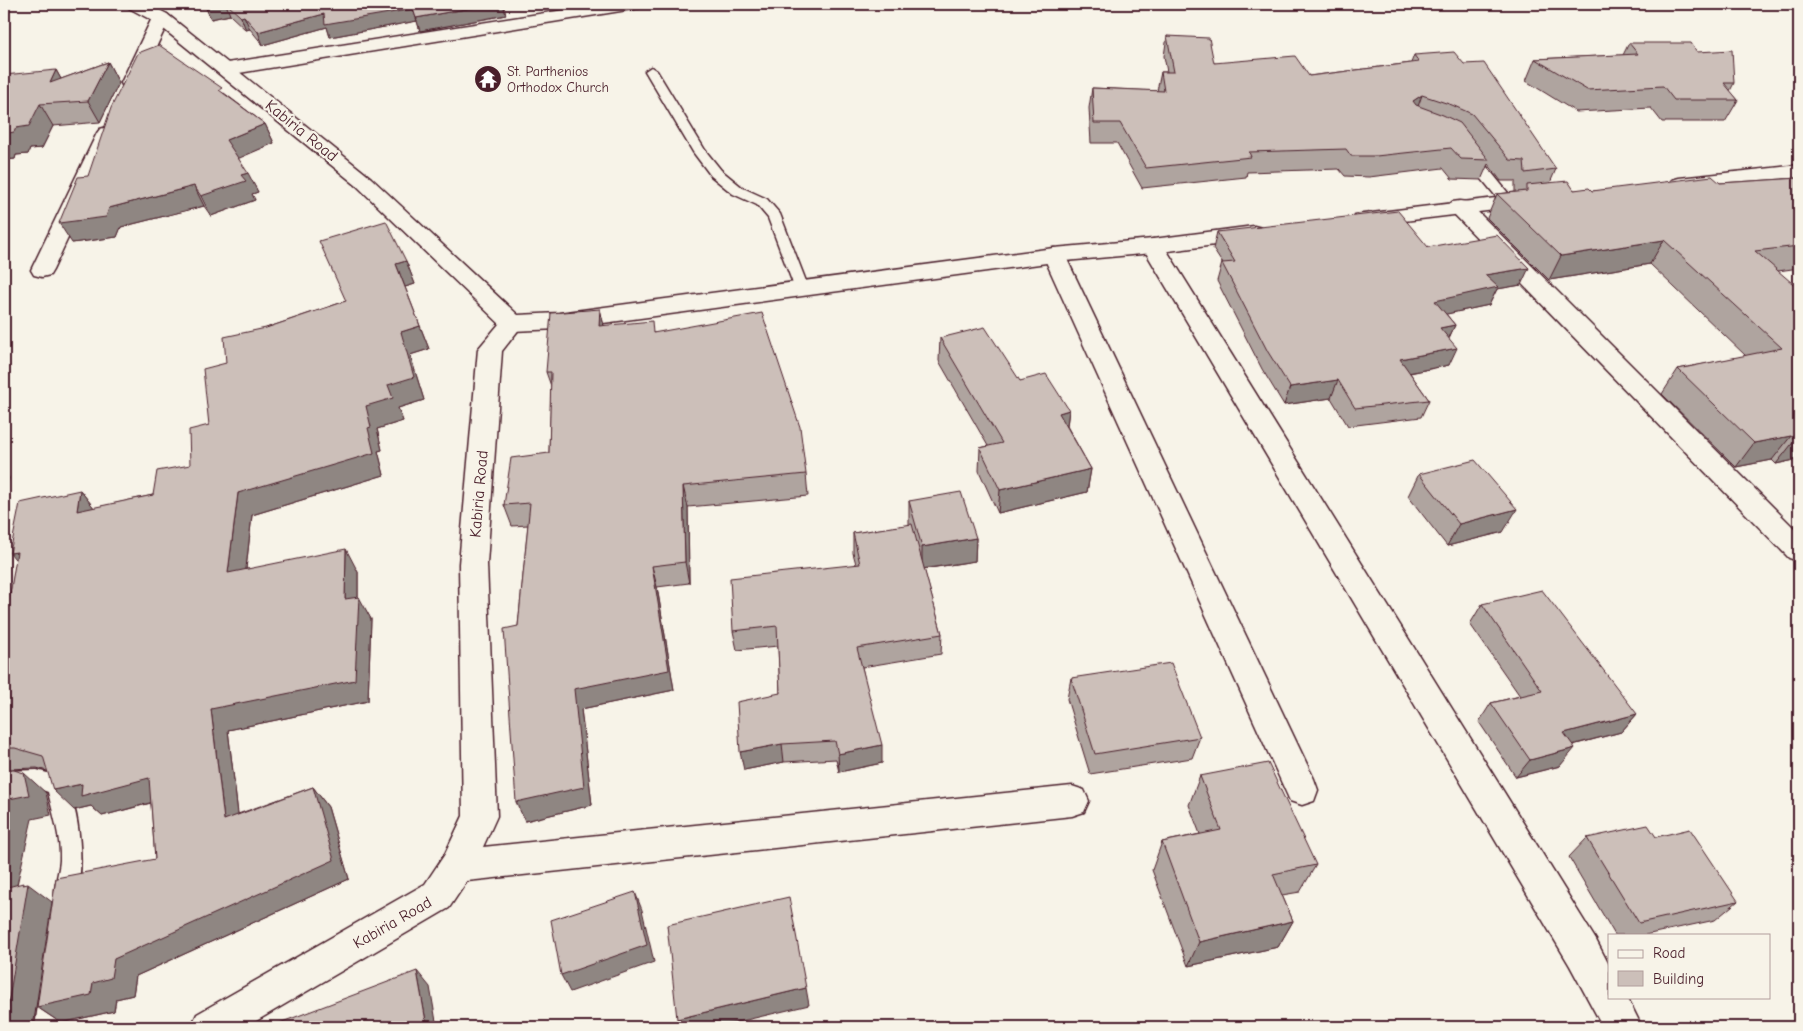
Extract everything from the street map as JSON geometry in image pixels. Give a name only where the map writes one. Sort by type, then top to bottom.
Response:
[{"type":"street","name":"Kabiria Road","points":[[135,4],[164,11],[227,69],[364,182],[512,323],[490,349],[473,564],[480,816],[456,866],[437,896],[210,1027]]},
{"type":"street","points":[[227,69],[632,4]]},
{"type":"street","points":[[42,270],[164,11]]},
{"type":"street","points":[[1663,186],[1799,171]]},
{"type":"street","points":[[1341,222],[1546,198]]},
{"type":"street","points":[[1460,207],[1799,550]]},
{"type":"street","points":[[512,323],[559,321],[1054,255],[1153,246],[1272,231]]},
{"type":"street","points":[[1153,246],[1582,953],[1623,1027]]},
{"type":"street","points":[[1054,255],[1302,790]]},
{"type":"street","points":[[456,866],[1072,801]]},
{"type":"lane","points":[[651,70],[699,152],[716,173],[738,191],[762,202],[775,217],[802,289]]},
{"type":"lane","points":[[1463,146],[1508,202]]},
{"type":"lane","points":[[4,780],[37,779],[57,784],[69,838],[71,860],[62,919]]},
{"type":"lane","points":[[47,1027],[55,968]]},
{"type":"building","points":[[227,4],[493,4],[416,18],[413,9],[325,24],[324,14],[258,32],[244,16],[241,17]]},
{"type":"building","points":[[1167,36],[1209,38],[1214,63],[1295,56],[1309,76],[1419,62],[1414,55],[1454,52],[1464,64],[1484,63],[1556,169],[1525,173],[1524,161],[1510,160],[1472,114],[1422,95],[1413,101],[1416,105],[1460,123],[1489,160],[1461,159],[1451,148],[1376,156],[1351,156],[1346,149],[1249,152],[1251,157],[1146,168],[1120,123],[1094,123],[1092,88],[1164,91],[1161,72],[1174,72]]},
{"type":"building","points":[[1629,43],[1691,43],[1697,52],[1732,50],[1734,83],[1724,83],[1738,100],[1674,100],[1663,86],[1587,90],[1535,59],[1638,54]]},
{"type":"building","points":[[159,45],[222,88],[219,90],[265,124],[226,140],[248,173],[241,175],[246,181],[201,196],[194,186],[109,208],[106,217],[59,223],[78,177],[88,176],[111,108],[138,53]]},
{"type":"building","points":[[108,62],[88,101],[40,104],[29,126],[16,128],[14,132],[4,134],[4,75],[56,70],[50,83]]},
{"type":"building","points":[[1712,176],[1720,183],[1799,178],[1799,246],[1755,251],[1799,289],[1799,439],[1795,440],[1791,436],[1754,443],[1678,369],[1782,348],[1664,240],[1561,256],[1497,194],[1527,191],[1527,185],[1568,181],[1574,190],[1589,188],[1592,191]]},
{"type":"building","points":[[1398,211],[1428,247],[1497,235],[1529,268],[1485,275],[1498,287],[1435,301],[1455,325],[1440,328],[1457,348],[1400,359],[1429,400],[1355,408],[1338,380],[1290,387],[1268,352],[1222,263],[1235,262],[1217,232]]},
{"type":"building","points":[[386,221],[406,261],[396,264],[420,326],[401,332],[414,377],[388,385],[393,398],[366,406],[371,427],[368,428],[374,453],[238,493],[228,573],[346,549],[345,599],[359,597],[355,680],[211,709],[224,820],[313,787],[334,860],[114,959],[111,978],[93,983],[91,995],[37,1007],[56,878],[155,859],[149,778],[81,796],[82,784],[53,790],[43,756],[15,748],[4,748],[4,631],[17,552],[10,553],[20,503],[80,490],[77,511],[153,495],[157,471],[190,465],[189,430],[209,425],[203,369],[226,363],[224,337],[266,328],[346,301],[319,241]]},
{"type":"building","points":[[600,309],[599,326],[652,321],[653,333],[762,313],[800,427],[806,474],[683,486],[685,562],[652,566],[669,670],[574,689],[584,787],[516,802],[504,629],[518,626],[530,503],[504,505],[511,458],[549,453],[551,372],[546,372],[551,313]]},
{"type":"building","points":[[985,327],[1020,381],[1046,374],[1069,410],[1059,413],[1091,469],[1000,490],[980,448],[1002,443],[940,338]]},
{"type":"building","points":[[1475,460],[1517,509],[1459,524],[1419,474]]},
{"type":"building","points":[[961,492],[976,538],[922,547],[909,501]]},
{"type":"building","points":[[912,524],[942,634],[857,648],[882,745],[838,754],[835,741],[782,744],[740,752],[737,702],[780,693],[777,626],[733,631],[730,578],[860,564],[853,533]]},
{"type":"building","points":[[1542,590],[1637,714],[1564,733],[1575,748],[1530,760],[1491,703],[1542,691],[1482,604]]},
{"type":"building","points":[[1171,663],[1200,737],[1095,754],[1071,678]]},
{"type":"building","points":[[1268,763],[1316,865],[1273,874],[1293,921],[1199,942],[1162,842],[1221,830],[1200,776]]},
{"type":"building","points":[[4,770],[24,773],[29,795],[9,799],[4,822]]},
{"type":"building","points":[[1648,825],[1656,837],[1690,829],[1738,901],[1639,923],[1587,838]]},
{"type":"building","points":[[23,883],[23,885],[28,884],[7,1011],[10,1013],[4,1014],[4,888]]},
{"type":"building","points":[[635,892],[647,945],[561,975],[551,920]]},
{"type":"building","points":[[789,897],[806,988],[677,1019],[667,925]]},
{"type":"building","points":[[417,971],[427,1027],[269,1027]]},
{"type":"place","name":"St. Parthenios Orthodox Church","points":[[488,79]]}]
